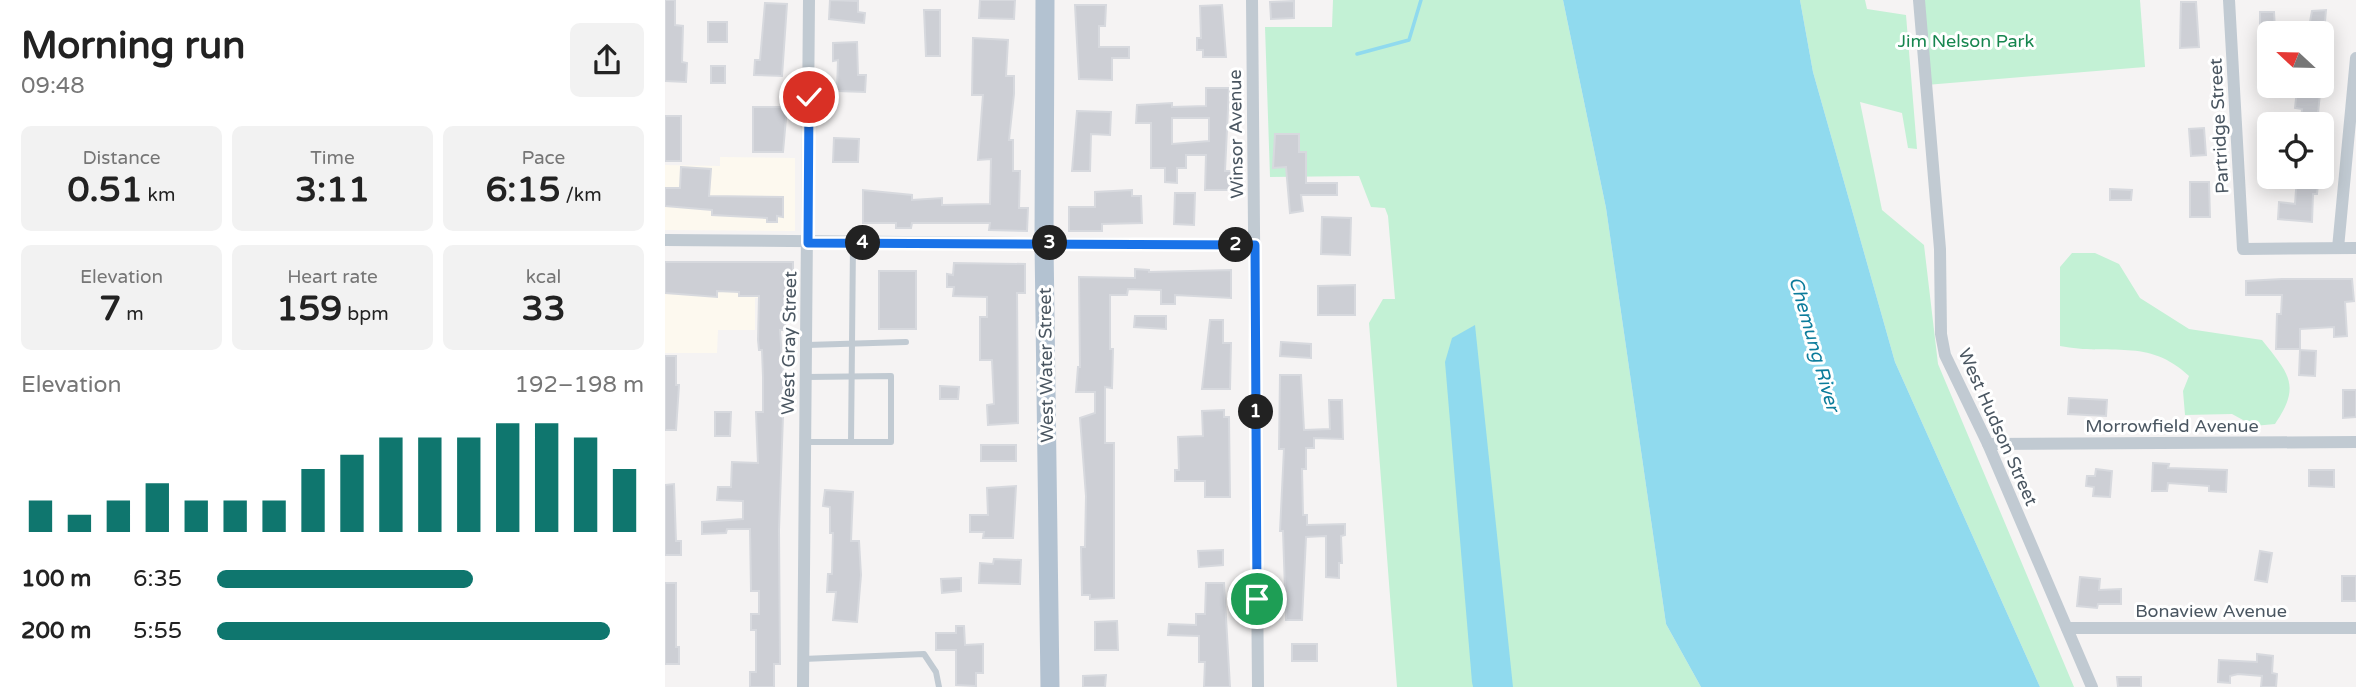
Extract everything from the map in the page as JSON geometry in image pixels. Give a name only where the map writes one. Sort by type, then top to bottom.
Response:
[{"type":"main road","name":"West Water Street","points":[[1045,0],[1044,243],[1050,687]]},
{"type":"street","name":"West Gray Street","points":[[803,687],[809,0]]},
{"type":"street","name":"Winsor Avenue","points":[[1252,0],[1258,687]]},
{"type":"street","name":"West Hudson Street","points":[[1919,0],[1940,249],[1941,334],[1950,371],[1988,444],[2092,687]]},
{"type":"street","name":"Partridge Street","points":[[2229,0],[2243,249],[2338,248]]},
{"type":"street","points":[[2356,58],[2338,248],[2356,248]]},
{"type":"street","points":[[665,240],[1255,245]]},
{"type":"street","name":"Morrowfield Avenue","points":[[1988,444],[2356,442]]},
{"type":"street","name":"Bonaview Avenue","points":[[2067,628],[2356,628]]},
{"type":"lane","points":[[851,442],[853,243]]},
{"type":"lane","points":[[807,345],[907,342]]},
{"type":"lane","points":[[806,377],[891,376],[891,442],[806,442]]},
{"type":"lane","points":[[803,659],[924,654],[936,672],[939,687]]},
{"type":"shaded area","points":[[720,157],[795,158],[795,231],[665,230],[665,165],[720,166]]},
{"type":"shaded area","points":[[665,262],[793,262],[793,298],[755,298],[755,330],[718,330],[717,353],[665,353]]},
{"type":"green space","points":[[1333,0],[1563,0],[1606,208],[1666,624],[1701,687],[1397,687],[1369,323],[1383,299],[1395,299],[1388,216],[1385,208],[1371,207],[1359,176],[1270,177],[1265,27],[1332,27]]},
{"type":"green space","points":[[1800,0],[1865,0],[1867,9],[1906,15],[1917,149],[1908,148],[1902,113],[1860,102],[1882,210],[1924,245],[1938,364],[2074,687],[2040,687],[1895,362],[1813,72]]},
{"type":"green space","name":"Jim Nelson Park","points":[[1919,0],[2140,0],[2145,67],[1926,85]]},
{"type":"green space","points":[[2072,253],[2095,253],[2119,264],[2140,298],[2189,329],[2262,340],[2285,371],[2290,389],[2283,411],[2275,424],[2254,426],[2232,414],[2185,415],[2183,391],[2189,376],[2159,356],[2128,350],[2060,346],[2060,267]]},
{"type":"water","name":"Chemung River","points":[[1563,0],[1800,0],[1813,72],[1895,362],[2040,687],[1701,687],[1666,624],[1606,208]]},
{"type":"water","points":[[1475,325],[1513,687],[1473,687],[1472,682],[1445,362],[1452,338]]},
{"type":"building","points":[[665,0],[675,0],[675,25],[683,26],[682,62],[687,63],[686,82],[665,81]]},
{"type":"building","points":[[830,0],[858,1],[858,12],[865,13],[864,23],[829,19]]},
{"type":"building","points":[[980,0],[1015,0],[1014,19],[979,18]]},
{"type":"building","points":[[1294,1],[1294,18],[1271,19],[1270,2]]},
{"type":"building","points":[[2181,2],[2196,2],[2199,47],[2180,48]]},
{"type":"building","points":[[765,3],[787,4],[782,76],[754,75],[755,60],[760,60]]},
{"type":"building","points":[[1075,5],[1106,5],[1105,26],[1099,26],[1099,47],[1129,47],[1129,58],[1112,58],[1112,80],[1079,79]]},
{"type":"building","points":[[1222,5],[1226,57],[1203,57],[1203,50],[1197,50],[1197,38],[1201,38],[1200,6]]},
{"type":"building","points":[[924,10],[940,10],[940,56],[926,56]]},
{"type":"building","points":[[2326,10],[2325,21],[2310,21],[2312,11]]},
{"type":"building","points":[[2260,12],[2274,12],[2274,21],[2260,21]]},
{"type":"building","points":[[708,22],[727,22],[727,42],[708,42]]},
{"type":"building","points":[[973,38],[1008,40],[1006,76],[1014,76],[1009,140],[1013,140],[1013,171],[1020,171],[1019,208],[1028,208],[1027,231],[989,230],[990,223],[912,223],[911,228],[896,228],[896,223],[863,223],[863,190],[912,195],[912,200],[942,198],[942,205],[990,204],[991,159],[978,160],[983,95],[972,95]]},
{"type":"building","points":[[857,42],[858,75],[866,75],[865,92],[837,91],[838,60],[833,61],[833,43]]},
{"type":"building","points":[[711,66],[725,66],[725,83],[711,83]]},
{"type":"building","points":[[1206,88],[1229,88],[1225,171],[1231,171],[1231,190],[1205,190],[1206,155],[1186,155],[1186,168],[1177,168],[1177,183],[1165,182],[1165,168],[1151,168],[1151,123],[1136,123],[1137,105],[1172,103],[1172,107],[1206,106]],"holes":[[[1172,118],[1209,118],[1209,141],[1172,144]]]},
{"type":"building","points":[[2296,98],[2320,98],[2318,112],[2302,112],[2302,109],[2295,108]]},
{"type":"building","points":[[753,107],[787,107],[783,152],[753,152]]},
{"type":"building","points":[[1077,111],[1111,112],[1110,135],[1091,134],[1090,171],[1072,171]]},
{"type":"building","points":[[665,116],[681,116],[681,161],[665,161]]},
{"type":"building","points":[[2204,128],[2206,155],[2191,156],[2189,129]]},
{"type":"building","points":[[1275,134],[1299,134],[1299,152],[1306,152],[1306,183],[1337,183],[1337,195],[1301,195],[1303,211],[1290,213],[1286,167],[1273,168]]},
{"type":"building","points":[[834,138],[859,139],[858,162],[833,162]]},
{"type":"building","points":[[681,167],[711,169],[709,196],[783,197],[783,217],[777,216],[777,222],[767,222],[767,218],[712,215],[712,210],[665,206],[665,188],[680,188]]},
{"type":"building","points":[[2190,182],[2209,182],[2210,217],[2190,217]]},
{"type":"building","points":[[2110,189],[2132,190],[2131,200],[2110,200]]},
{"type":"building","points":[[2296,189],[2317,189],[2317,194],[2313,194],[2312,222],[2278,219],[2279,202],[2295,204]]},
{"type":"building","points":[[1132,190],[1132,196],[1141,196],[1142,223],[1102,224],[1102,231],[1069,231],[1069,207],[1095,207],[1095,192]]},
{"type":"building","points":[[1175,193],[1195,193],[1194,225],[1174,224]]},
{"type":"building","points":[[1322,217],[1351,218],[1350,255],[1321,254]]},
{"type":"building","points":[[665,262],[793,262],[793,289],[787,289],[785,330],[780,330],[784,387],[779,530],[780,664],[774,664],[774,687],[750,687],[750,672],[756,672],[756,630],[751,630],[751,614],[759,614],[759,591],[751,591],[750,529],[727,529],[726,533],[702,534],[702,522],[743,519],[743,501],[717,500],[718,487],[731,487],[732,462],[758,463],[756,412],[763,412],[762,350],[759,350],[758,340],[759,296],[739,296],[739,292],[717,291],[717,297],[665,293]]},
{"type":"building","points":[[954,263],[1025,264],[1025,293],[1017,293],[1018,423],[988,425],[987,405],[994,404],[992,360],[980,360],[980,317],[987,317],[987,297],[953,296],[954,287],[947,287],[947,274],[953,275]]},
{"type":"building","points":[[1135,269],[1149,272],[1231,270],[1231,298],[1175,295],[1175,304],[1161,304],[1161,290],[1128,289],[1127,295],[1110,295],[1112,388],[1105,387],[1105,443],[1114,443],[1114,598],[1090,599],[1090,595],[1082,595],[1081,547],[1085,547],[1086,496],[1080,418],[1095,413],[1095,392],[1076,392],[1080,367],[1079,277],[1135,278]]},
{"type":"building","points":[[879,271],[916,271],[916,329],[879,329]]},
{"type":"building","points":[[2352,279],[2354,301],[2345,302],[2347,336],[2334,337],[2334,327],[2300,329],[2300,349],[2276,349],[2277,314],[2281,314],[2282,295],[2246,295],[2246,281]]},
{"type":"building","points":[[1355,285],[1355,315],[1318,315],[1318,286]]},
{"type":"building","points":[[1135,316],[1166,316],[1166,329],[1134,327]]},
{"type":"building","points":[[1210,320],[1223,320],[1223,343],[1231,343],[1230,389],[1202,389]]},
{"type":"building","points":[[1281,342],[1311,344],[1311,358],[1280,356]]},
{"type":"building","points":[[2300,350],[2316,351],[2315,376],[2299,375]]},
{"type":"building","points":[[665,356],[676,356],[676,385],[679,385],[676,430],[665,430]]},
{"type":"building","points":[[1280,375],[1301,375],[1304,430],[1330,429],[1329,400],[1342,400],[1343,439],[1314,438],[1314,448],[1306,448],[1306,469],[1302,469],[1303,515],[1307,515],[1307,525],[1345,524],[1345,535],[1341,536],[1342,563],[1339,563],[1339,578],[1326,577],[1326,536],[1306,537],[1302,620],[1286,620],[1283,531],[1280,531],[1284,449],[1279,449]]},
{"type":"building","points":[[940,386],[959,387],[958,399],[940,399]]},
{"type":"building","points":[[2343,390],[2356,390],[2356,417],[2343,418]]},
{"type":"building","points":[[2069,398],[2107,400],[2106,416],[2068,414]]},
{"type":"building","points":[[1224,410],[1224,417],[1229,417],[1230,497],[1205,497],[1205,481],[1175,481],[1175,470],[1179,470],[1178,437],[1203,436],[1202,411]]},
{"type":"building","points":[[715,412],[731,412],[730,436],[715,436]]},
{"type":"building","points":[[981,445],[1016,445],[1016,461],[981,461]]},
{"type":"building","points":[[2153,463],[2169,464],[2168,468],[2227,470],[2226,492],[2209,491],[2209,486],[2168,483],[2167,491],[2152,491]]},
{"type":"building","points":[[2096,469],[2112,471],[2110,497],[2093,496],[2094,487],[2086,486],[2087,476],[2095,476]]},
{"type":"building","points":[[2309,470],[2334,470],[2334,487],[2309,486]]},
{"type":"building","points":[[674,484],[676,541],[681,541],[681,555],[665,555],[665,485]]},
{"type":"building","points":[[1016,486],[1013,538],[983,538],[984,532],[970,532],[970,515],[988,515],[987,488]]},
{"type":"building","points":[[825,490],[853,492],[851,541],[859,541],[861,575],[857,622],[833,620],[836,592],[827,592],[828,574],[832,574],[833,533],[830,533],[830,507],[823,506]]},
{"type":"building","points":[[1223,550],[1223,565],[1199,567],[1198,551]]},
{"type":"building","points":[[2260,551],[2272,553],[2267,582],[2255,580]]},
{"type":"building","points":[[994,559],[1021,560],[1020,584],[979,583],[980,563],[993,564]]},
{"type":"building","points":[[2342,576],[2356,576],[2356,601],[2342,601]]},
{"type":"building","points":[[2080,577],[2100,579],[2099,590],[2121,589],[2121,604],[2098,604],[2097,608],[2077,606]]},
{"type":"building","points":[[961,578],[961,591],[942,593],[941,579]]},
{"type":"building","points":[[665,583],[676,583],[676,647],[679,647],[679,664],[665,664]]},
{"type":"building","points":[[1206,583],[1224,583],[1230,687],[1204,687],[1205,662],[1199,662],[1199,636],[1168,635],[1169,624],[1196,625],[1196,614],[1205,614]]},
{"type":"building","points":[[1117,621],[1118,650],[1095,650],[1095,622]]},
{"type":"building","points":[[956,626],[964,626],[965,645],[983,644],[983,673],[976,673],[976,686],[956,685],[956,650],[936,650],[936,633],[956,633]]},
{"type":"building","points":[[1292,644],[1317,644],[1317,661],[1292,661]]},
{"type":"building","points":[[2257,654],[2273,656],[2272,673],[2277,674],[2276,687],[2261,687],[2262,676],[2238,674],[2230,676],[2230,683],[2218,682],[2219,660],[2257,662]]},
{"type":"building","points":[[1106,675],[1105,687],[1083,687],[1083,676]]},
{"type":"building","points":[[2117,677],[2141,677],[2141,687],[2118,687]]},
{"type":"waterway","points":[[1357,54],[1409,40],[1421,0]]},
{"type":"route","points":[[809,97],[808,243],[1255,245],[1257,599]]}]
